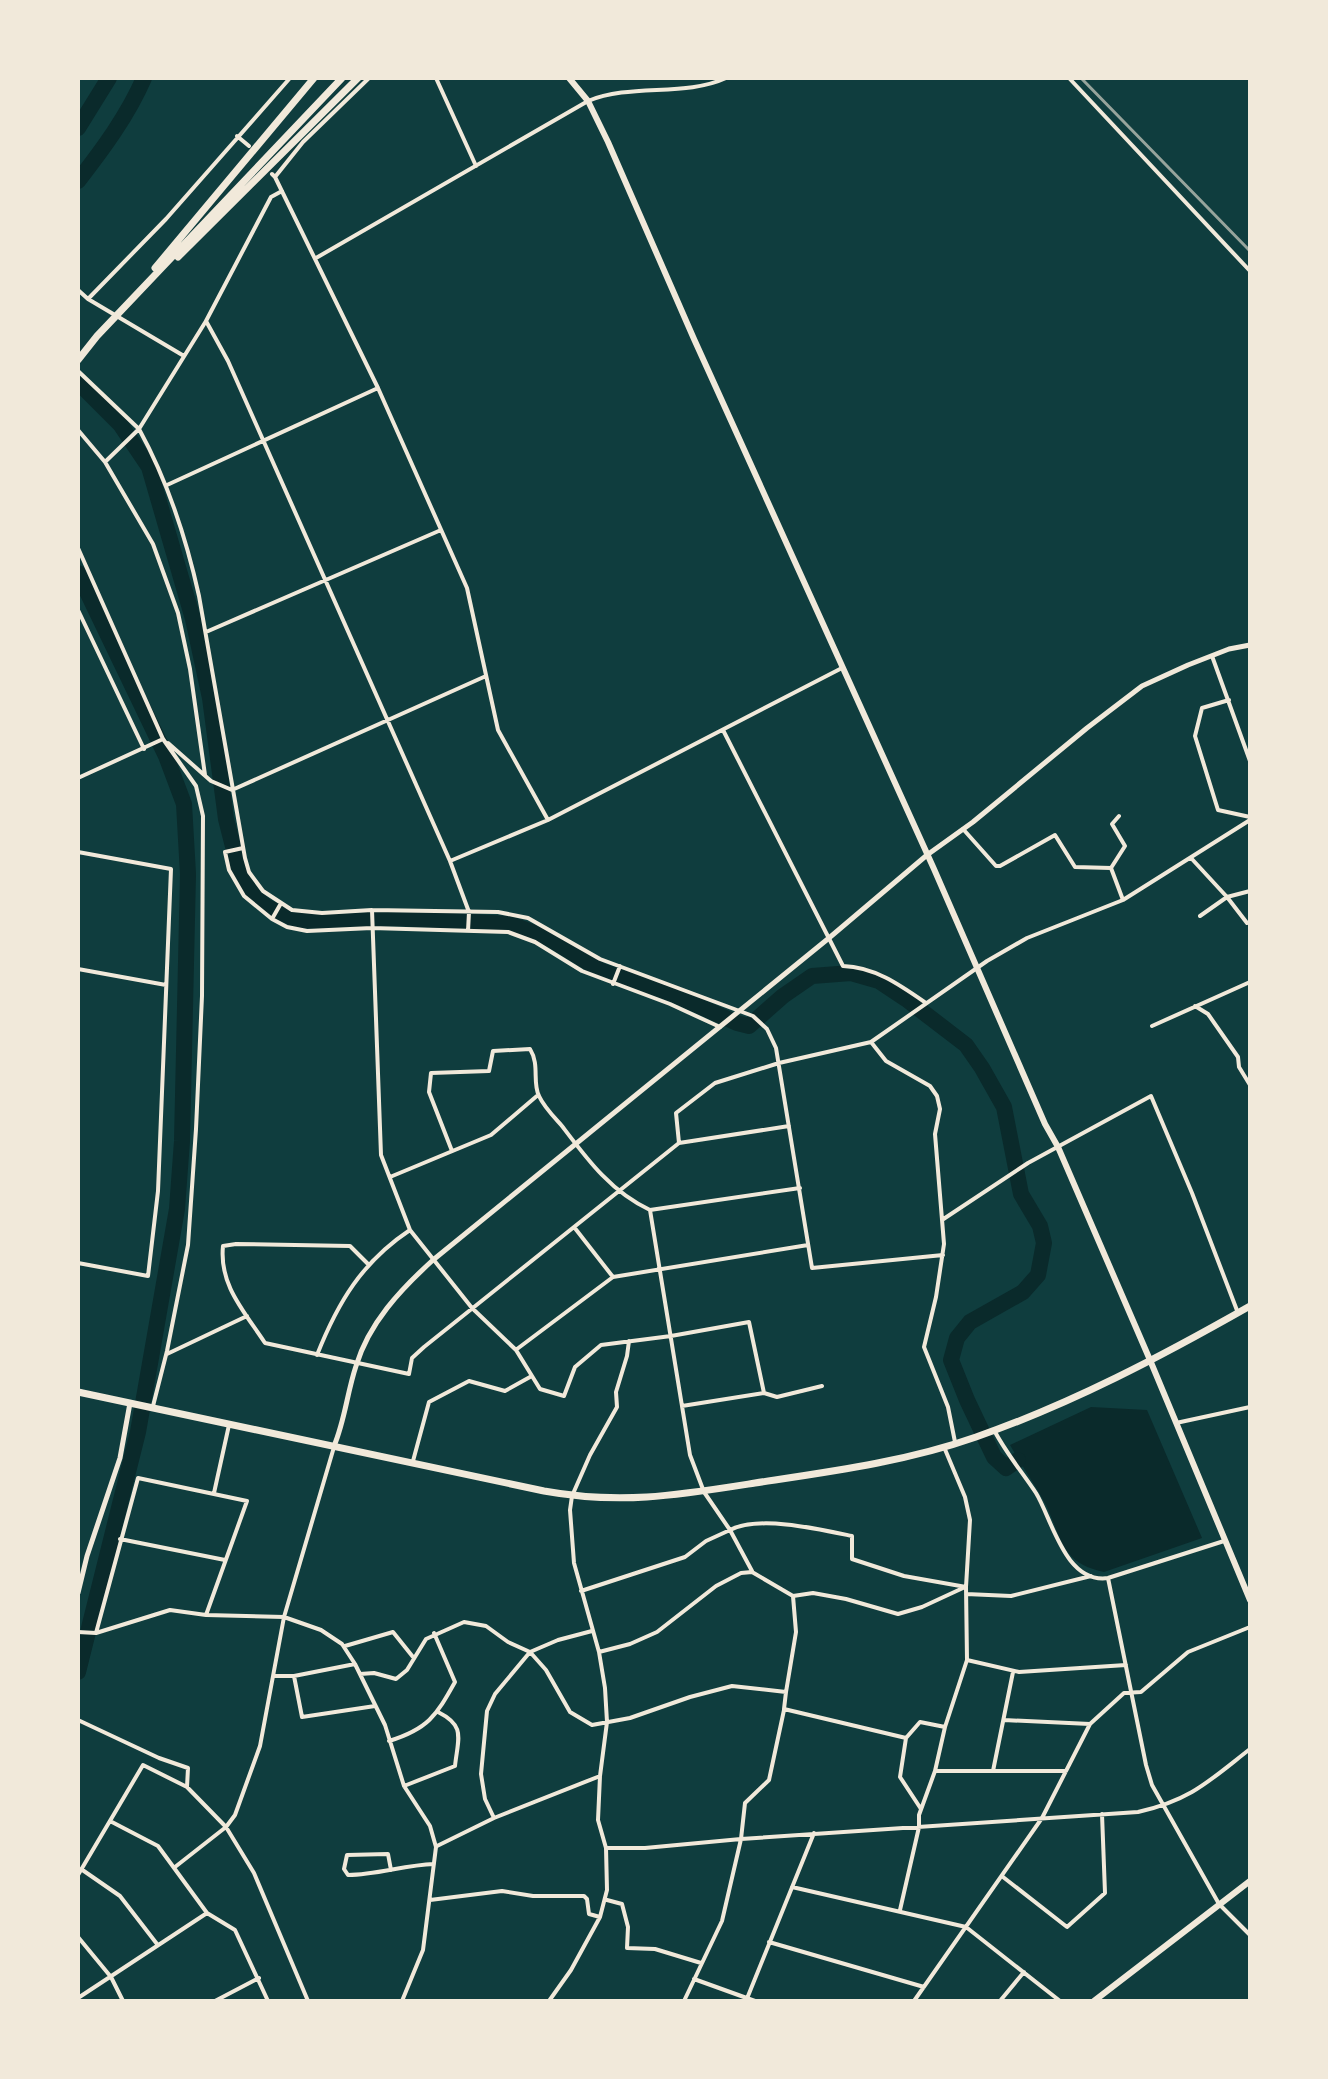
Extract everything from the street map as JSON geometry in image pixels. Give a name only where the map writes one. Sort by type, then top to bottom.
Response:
[{"type":"highway","points":[[122,311],[314,78]]},
{"type":"highway","points":[[78,360],[342,78]]},
{"type":"highway","points":[[122,311],[233,205],[358,78]]},
{"type":"highway","points":[[78,1392],[572,1496],[646,1499],[704,1492],[896,1458],[955,1444],[1074,1398],[1250,1306]]},
{"type":"main road","points":[[569,78],[588,101],[634,200],[1045,1124],[1058,1147],[1250,1600]]},
{"type":"main road","points":[[1094,2001],[1250,1881]]},
{"type":"street","points":[[88,299],[166,219],[290,78]]},
{"type":"street","points":[[369,78],[303,142],[274,176],[378,388],[467,588],[498,730],[548,820]]},
{"type":"street","points":[[436,78],[476,166]]},
{"type":"street","points":[[316,258],[588,101],[605,94],[677,88],[726,78]]},
{"type":"street","points":[[1069,78],[1250,271]]},
{"type":"street","points":[[237,136],[249,146]]},
{"type":"street","points":[[105,462],[139,429],[206,321],[271,197],[282,191]]},
{"type":"street","points":[[78,290],[184,356]]},
{"type":"street","points":[[206,321],[228,361],[450,861],[469,912],[468,931]]},
{"type":"street","points":[[78,371],[139,429],[167,485],[190,555],[243,848],[255,881],[280,905],[308,913],[372,910],[498,912],[528,918],[600,959],[742,1010],[767,1029],[776,1048],[812,1268],[943,1255]]},
{"type":"street","points":[[167,485],[378,388]]},
{"type":"street","points":[[78,430],[105,462],[153,544],[178,613],[190,669],[205,775]]},
{"type":"street","points":[[206,632],[441,530]]},
{"type":"street","points":[[78,548],[163,739],[196,786],[204,836],[202,996],[188,1245],[167,1354],[152,1408]]},
{"type":"street","points":[[78,610],[144,749]]},
{"type":"street","points":[[175,1867],[226,1827],[235,1815],[260,1746],[284,1617],[341,1428],[357,1363],[365,1342],[393,1299],[433,1260],[742,1010],[927,855],[1142,686],[1212,656],[1250,645]]},
{"type":"street","points":[[1212,656],[1250,761]]},
{"type":"street","points":[[450,861],[548,820],[842,668]]},
{"type":"street","points":[[163,739],[211,781],[232,790],[486,676]]},
{"type":"street","points":[[1229,700],[1202,708],[1195,736],[1218,810],[1250,818]]},
{"type":"street","points":[[723,730],[843,966],[868,969],[897,983],[926,1004]]},
{"type":"street","points":[[78,778],[163,739]]},
{"type":"street","points":[[1111,868],[1125,846],[1112,824],[1119,816]]},
{"type":"street","points":[[679,1143],[676,1113],[715,1083],[779,1063],[871,1042],[977,968],[1027,938],[1123,900],[1250,818]]},
{"type":"street","points":[[963,829],[996,866],[1055,835],[1075,867],[1111,868]]},
{"type":"street","points":[[243,848],[225,852],[229,870],[244,896],[272,919],[294,929],[372,927],[508,932],[535,942],[582,971],[670,1004],[720,1027]]},
{"type":"street","points":[[78,852],[171,869],[158,1191],[148,1276],[78,1263]]},
{"type":"street","points":[[1191,858],[1247,923]]},
{"type":"street","points":[[1111,868],[1123,900]]},
{"type":"street","points":[[1200,916],[1227,897],[1250,891]]},
{"type":"street","points":[[272,919],[280,905]]},
{"type":"street","points":[[372,910],[381,1155],[410,1230],[433,1260],[472,1308],[516,1350],[540,1389],[564,1396],[575,1367],[601,1345],[749,1322],[764,1393]]},
{"type":"street","points":[[614,984],[620,966]]},
{"type":"street","points":[[78,969],[166,985]]},
{"type":"street","points":[[1152,1026],[1250,982]]},
{"type":"street","points":[[1195,1006],[1208,1014],[1238,1057],[1239,1067],[1250,1085]]},
{"type":"street","points":[[871,1042],[886,1061],[930,1086],[937,1096],[940,1109],[935,1134],[943,1255],[924,1347],[948,1407],[955,1444]]},
{"type":"street","points":[[452,1151],[429,1092],[431,1073],[489,1071],[493,1051],[530,1049],[536,1059],[538,1095],[575,1145],[618,1192],[650,1210],[800,1188]]},
{"type":"street","points":[[390,1177],[491,1135],[538,1095]]},
{"type":"street","points":[[942,1220],[1006,1176],[1151,1096],[1238,1313]]},
{"type":"street","points":[[368,1264],[350,1246],[223,1246],[221,1264],[227,1284],[265,1343],[409,1374],[412,1358],[679,1143],[789,1126]]},
{"type":"street","points":[[650,1210],[690,1455],[704,1492],[730,1530],[752,1572],[793,1596],[813,1593],[898,1614],[966,1587]]},
{"type":"street","points":[[574,1227],[613,1277]]},
{"type":"street","points":[[317,1355],[332,1316],[368,1264],[410,1230]]},
{"type":"street","points":[[516,1350],[613,1277],[808,1245]]},
{"type":"street","points":[[167,1354],[247,1316]]},
{"type":"street","points":[[549,2001],[571,1970],[600,1917],[606,1899],[606,1848],[598,1820],[607,1722],[599,1652],[581,1591],[571,1540],[572,1496],[590,1455],[617,1407],[616,1392],[629,1341]]},
{"type":"street","points":[[412,1464],[429,1402],[469,1381],[505,1391],[530,1377]]},
{"type":"street","points":[[682,1406],[764,1393],[777,1397],[822,1386]]},
{"type":"street","points":[[78,1593],[120,1458],[130,1404]]},
{"type":"street","points":[[1176,1423],[1250,1407]]},
{"type":"street","points":[[214,1493],[229,1424]]},
{"type":"street","points":[[994,1430],[1036,1493],[1058,1544],[1091,1576]]},
{"type":"street","points":[[900,1910],[921,1809],[967,1660],[966,1587],[970,1520],[965,1497],[944,1447]]},
{"type":"street","points":[[95,1633],[138,1478],[247,1501],[206,1615]]},
{"type":"street","points":[[581,1591],[685,1557],[706,1541],[742,1523],[774,1524],[852,1536],[852,1559],[904,1576],[966,1587]]},
{"type":"street","points":[[120,1539],[225,1560]]},
{"type":"street","points":[[966,1594],[1011,1596],[1091,1576],[1108,1578],[1224,1541]]},
{"type":"street","points":[[599,1652],[630,1644],[657,1632],[716,1586],[741,1573],[752,1572]]},
{"type":"street","points":[[1108,1578],[1146,1765],[1164,1806],[1219,1904],[1250,1935]]},
{"type":"street","points":[[684,2001],[722,1921],[741,1839],[745,1803],[769,1780],[796,1632],[793,1596]]},
{"type":"street","points":[[78,1632],[95,1633],[170,1610],[206,1615],[284,1617],[321,1630],[344,1647],[375,1706],[404,1786],[430,1826],[436,1847],[423,1950],[402,2001]]},
{"type":"street","points":[[360,1674],[374,1673],[396,1679],[407,1670],[426,1639],[464,1622],[486,1626],[508,1642],[530,1652],[546,1670],[570,1712],[592,1725],[732,1686],[786,1692]]},
{"type":"street","points":[[914,2001],[1042,1818],[1090,1724],[1124,1693],[1141,1692],[1188,1652],[1250,1627]]},
{"type":"street","points":[[494,1818],[481,1785],[487,1711],[495,1694],[530,1652],[592,1631]]},
{"type":"street","points":[[344,1647],[393,1632],[413,1657]]},
{"type":"street","points":[[389,1741],[428,1724],[455,1682],[434,1633]]},
{"type":"street","points":[[967,1660],[1013,1672],[1126,1665]]},
{"type":"street","points":[[273,1676],[294,1676],[355,1664]]},
{"type":"street","points":[[993,1771],[1013,1672]]},
{"type":"street","points":[[294,1676],[302,1717],[375,1706]]},
{"type":"street","points":[[784,1709],[906,1738]]},
{"type":"street","points":[[404,1786],[455,1766],[459,1728],[454,1720],[438,1712]]},
{"type":"street","points":[[1004,1720],[1090,1724]]},
{"type":"street","points":[[80,1722],[188,1768],[187,1787]]},
{"type":"street","points":[[921,1809],[900,1777],[906,1738],[920,1722],[945,1727]]},
{"type":"street","points":[[606,1848],[645,1848],[814,1833],[1138,1812],[1164,1806],[1195,1792],[1250,1749]]},
{"type":"street","points":[[157,1944],[120,1896],[80,1872],[143,1765],[187,1787],[226,1827],[254,1873],[308,2001]]},
{"type":"street","points":[[935,1771],[1066,1771]]},
{"type":"street","points":[[436,1847],[494,1818],[600,1776]]},
{"type":"street","points":[[1003,1877],[1067,1927],[1105,1893],[1102,1814]]},
{"type":"street","points":[[110,1821],[158,1846],[207,1913],[235,1930],[268,2001]]},
{"type":"street","points":[[746,2000],[814,1833]]},
{"type":"street","points":[[391,1870],[388,1854],[347,1855],[344,1869],[348,1875],[373,1875],[416,1864],[434,1864]]},
{"type":"street","points":[[792,1887],[966,1927],[1060,2001]]},
{"type":"street","points":[[430,1900],[502,1891],[533,1896],[584,1896],[589,1914],[600,1917]]},
{"type":"street","points":[[606,1899],[622,1904],[628,1927],[627,1948],[655,1949],[701,1963]]},
{"type":"street","points":[[78,1998],[207,1913]]},
{"type":"street","points":[[78,1937],[111,1977],[123,2001]]},
{"type":"street","points":[[769,1942],[925,1987]]},
{"type":"street","points":[[1000,2001],[1024,1972]]},
{"type":"street","points":[[215,2001],[259,1978]]},
{"type":"street","points":[[694,1979],[755,2001]]},
{"type":"water","points":[[1091,1407],[1147,1410],[1202,1538],[1104,1572],[1079,1563],[1071,1556],[1042,1497],[1010,1445]]},
{"type":"waterway","points":[[78,128],[109,78]]},
{"type":"waterway","points":[[78,181],[114,131],[144,78]]},
{"type":"waterway","points":[[78,382],[120,424],[149,467],[193,619],[210,698],[226,819],[241,878],[267,907],[297,920],[337,922],[396,918],[510,924],[548,938],[602,971],[672,994],[749,1026],[812,976],[851,973],[879,981],[966,1045],[1004,1107],[1021,1194],[1040,1226],[1044,1243],[1038,1275],[1023,1292],[970,1322],[957,1338],[951,1360],[994,1457],[1006,1468],[1018,1460]]},
{"type":"waterway","points":[[78,573],[166,756],[184,804],[188,874],[182,1141],[177,1209],[138,1432],[78,1672]]},
{"type":"railway","points":[[1081,78],[1250,251]]}]
